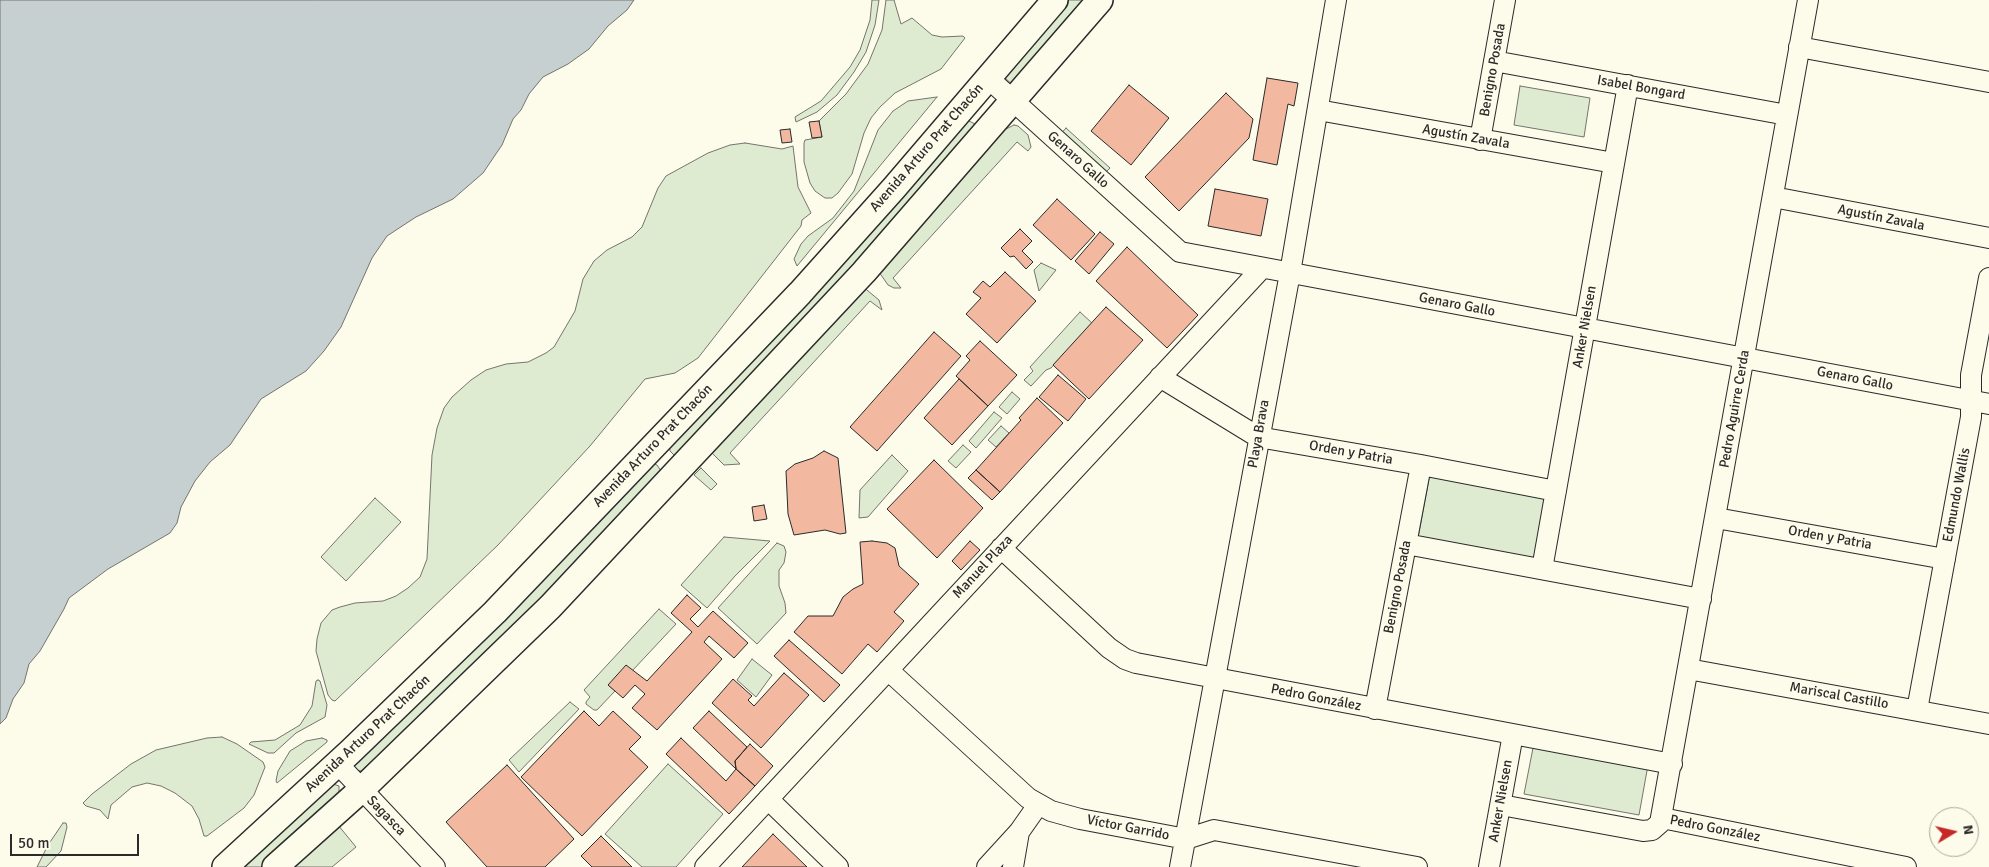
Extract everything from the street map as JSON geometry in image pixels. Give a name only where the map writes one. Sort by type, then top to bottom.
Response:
[{"type":"main road","name":"Avenida Arturo Prat Chacón","points":[[224,867],[338,764],[495,612],[800,293],[894,188],[1055,0]]},
{"type":"main road","points":[[275,867],[361,790],[550,607],[864,272],[1100,0]]},
{"type":"street","name":"Playa Brava","points":[[1180,867],[1258,437],[1290,273],[1336,0]]},
{"type":"street","name":"Benigno Posada","points":[[1480,140],[1505,0]]},
{"type":"street","name":"Pedro Aguirre Cerda","points":[[1662,818],[1808,0]]},
{"type":"street","points":[[1799,47],[1989,82]]},
{"type":"street","name":"Isabel Bongard","points":[[1494,60],[1787,115]]},
{"type":"street","name":"Genaro Gallo","points":[[988,78],[1180,252],[1980,402]]},
{"type":"street","name":"Anker Nielsen","points":[[1542,569],[1628,86]]},
{"type":"street","name":"Agustín Zavala","points":[[1318,110],[1614,164]]},
{"type":"street","name":"Agustín Zavala","points":[[1773,197],[1989,238]]},
{"type":"street","name":"Manuel Plaza","points":[[705,867],[1262,268]]},
{"type":"street","name":"Edmundo Wallis","points":[[1916,710],[1971,417],[1980,402],[1971,374],[1989,278]]},
{"type":"street","name":"Orden y Patria","points":[[1160,376],[1258,437],[1421,465],[1556,491]]},
{"type":"street","name":"Benigno Posada","points":[[1375,709],[1421,465]]},
{"type":"street","name":"Orden y Patria","points":[[1716,518],[1945,559]]},
{"type":"street","points":[[1406,544],[1701,599]]},
{"type":"street","name":"Pedro González","points":[[1001,548],[1116,654],[1136,663],[1672,764]]},
{"type":"street","name":"Mariscal Castillo","points":[[1688,669],[1989,724]]},
{"type":"street","name":"Víctor Garrido","points":[[888,670],[1023,794],[1038,805],[1051,811],[1072,817],[1186,839],[1214,830],[1357,862],[1417,867]]},
{"type":"street","name":"Anker Nielsen","points":[[1489,867],[1513,734]]},
{"type":"street","name":"Sagasca","points":[[338,764],[434,867]]},
{"type":"street","points":[[768,799],[838,867]]},
{"type":"street","points":[[987,867],[1019,832],[1038,805]]},
{"type":"street","name":"Pedro González","points":[[1501,805],[1642,831],[1656,828],[1662,818],[1885,865],[1906,867]]},
{"type":"street","points":[[1013,867],[1019,832]]},
{"type":"green space","points":[[872,0],[879,0],[875,25],[866,52],[854,72],[837,95],[817,112],[796,122],[795,117],[821,101],[850,67],[860,50],[870,20]]},
{"type":"green space","points":[[886,0],[894,0],[901,24],[912,18],[932,35],[942,37],[963,36],[965,38],[941,69],[895,93],[880,107],[871,118],[864,133],[852,174],[838,193],[832,198],[825,198],[815,191],[810,183],[804,162],[804,143],[805,140],[822,137],[819,121],[846,94],[868,64],[882,30]]},
{"type":"green space","points":[[1066,0],[1087,0],[1015,87],[1004,77]]},
{"type":"green space","points":[[1520,86],[1590,98],[1584,137],[1514,125]]},
{"type":"green space","points":[[937,97],[797,266],[794,259],[801,244],[808,236],[833,218],[854,191],[878,130],[893,111],[908,101]]},
{"type":"green space","points":[[969,121],[977,125],[978,132],[676,456],[674,455],[670,451],[669,445],[966,122]]},
{"type":"green space","points":[[1014,125],[1018,126],[1028,135],[1031,147],[1028,151],[1017,142],[893,278],[901,288],[894,288],[888,285],[879,272],[1002,131]]},
{"type":"green space","points":[[1066,128],[1110,168],[1102,176],[1059,136]]},
{"type":"green space","points":[[745,143],[782,149],[793,146],[798,187],[811,213],[802,220],[801,226],[698,358],[675,373],[645,379],[590,446],[498,545],[335,701],[332,700],[328,695],[316,651],[321,623],[332,610],[355,603],[383,601],[396,596],[420,577],[427,559],[432,455],[437,428],[444,408],[452,397],[486,370],[506,364],[528,362],[554,347],[575,311],[583,279],[594,261],[607,250],[632,237],[642,227],[658,188],[666,176],[708,153],[730,145]]},
{"type":"green space","points":[[1041,263],[1056,270],[1039,291],[1034,270]]},
{"type":"green space","points":[[862,286],[879,300],[882,310],[870,301],[730,453],[740,464],[724,465],[709,450]]},
{"type":"green space","points":[[1080,312],[1092,323],[1051,368],[1046,370],[1031,386],[1024,380],[1033,371],[1030,367]]},
{"type":"green space","points":[[1012,392],[1020,399],[1007,414],[999,407]]},
{"type":"green space","points":[[994,412],[1002,418],[976,448],[969,441]]},
{"type":"green space","points":[[1001,426],[1009,433],[996,447],[988,440]]},
{"type":"green space","points":[[963,445],[971,452],[956,468],[948,461]]},
{"type":"green space","points":[[892,455],[908,471],[868,517],[859,518],[860,490]]},
{"type":"green space","points":[[652,463],[657,465],[663,474],[474,669],[361,771],[354,770],[351,767]]},
{"type":"green space","points":[[701,468],[717,484],[711,490],[694,475]]},
{"type":"green space","points":[[1430,474],[1549,496],[1538,560],[1418,538]]},
{"type":"green space","points":[[375,498],[401,522],[346,581],[321,557]]},
{"type":"green space","points":[[724,537],[770,541],[735,576],[707,608],[681,585]]},
{"type":"green space","points":[[777,543],[784,546],[786,552],[784,563],[779,570],[779,586],[785,603],[786,613],[757,644],[718,608]]},
{"type":"green space","points":[[659,609],[676,624],[632,671],[608,685],[615,691],[597,710],[594,710],[586,704],[590,697],[584,690]]},
{"type":"green space","points":[[752,659],[772,675],[756,697],[737,680]]},
{"type":"green space","points":[[316,681],[320,681],[327,705],[325,717],[296,733],[274,753],[268,753],[249,744],[251,742],[275,740],[300,725],[312,706]]},
{"type":"green space","points":[[570,702],[579,709],[519,772],[509,760]]},
{"type":"green space","points":[[222,737],[237,744],[263,762],[265,767],[254,795],[244,808],[207,836],[204,836],[199,819],[192,806],[175,793],[161,786],[147,783],[132,787],[111,805],[108,819],[100,810],[86,806],[83,803],[131,764],[156,750],[207,738]]},
{"type":"green space","points":[[322,738],[327,740],[327,742],[277,783],[278,771],[290,751],[306,741]]},
{"type":"green space","points":[[1534,743],[1648,765],[1639,815],[1524,794]]},
{"type":"green space","points":[[668,764],[723,814],[676,867],[642,867],[605,834]]},
{"type":"green space","points":[[330,783],[339,786],[339,795],[305,827],[261,867],[238,867]]},
{"type":"green space","points":[[63,823],[66,823],[67,827],[61,851],[46,867],[37,867],[48,845]]},
{"type":"green space","points":[[338,825],[356,847],[332,867],[292,867]]},
{"type":"shaded area","points":[[0,0],[634,0],[627,10],[608,26],[589,49],[568,64],[543,77],[529,94],[521,110],[513,119],[502,145],[483,173],[453,199],[416,217],[387,236],[372,258],[341,327],[324,351],[306,371],[261,399],[230,445],[210,462],[195,481],[181,507],[177,523],[170,533],[108,569],[69,598],[40,651],[29,664],[24,683],[13,699],[6,718],[0,724]]},
{"type":"building","points":[[1267,78],[1298,83],[1294,106],[1288,104],[1277,165],[1253,160]]},
{"type":"building","points":[[1129,85],[1169,118],[1131,165],[1091,131]]},
{"type":"building","points":[[1226,93],[1253,119],[1249,138],[1179,211],[1145,177]]},
{"type":"building","points":[[819,121],[822,137],[812,138],[809,122]]},
{"type":"building","points":[[790,129],[792,142],[782,143],[780,130]]},
{"type":"building","points":[[1215,189],[1268,199],[1261,236],[1208,226]]},
{"type":"building","points":[[1057,199],[1095,234],[1071,260],[1033,225]]},
{"type":"building","points":[[1020,229],[1032,241],[1022,251],[1033,262],[1026,269],[1014,256],[1010,257],[1001,248]]},
{"type":"building","points":[[1100,232],[1114,244],[1089,274],[1075,261]]},
{"type":"building","points":[[1127,247],[1198,315],[1167,348],[1096,281]]},
{"type":"building","points":[[1005,272],[1036,301],[997,343],[966,314],[981,298],[973,292],[983,281],[990,287]]},
{"type":"building","points":[[1106,307],[1143,340],[1089,399],[1053,365]]},
{"type":"building","points":[[934,332],[961,356],[877,451],[850,427]]},
{"type":"building","points":[[980,341],[1017,375],[988,406],[956,376],[970,360],[966,356]]},
{"type":"building","points":[[1058,375],[1086,399],[1068,421],[1039,397]]},
{"type":"building","points":[[959,379],[988,406],[952,445],[924,418]]},
{"type":"building","points":[[1037,398],[1063,423],[1000,492],[976,470],[1021,420],[1019,418]]},
{"type":"building","points":[[824,451],[838,458],[846,533],[840,534],[825,530],[794,535],[788,514],[786,471],[795,464],[813,458]]},
{"type":"building","points":[[934,460],[983,508],[937,558],[887,509]]},
{"type":"building","points":[[976,470],[1000,492],[992,500],[968,478]]},
{"type":"building","points":[[764,505],[767,519],[754,521],[752,507]]},
{"type":"building","points":[[970,541],[980,550],[961,570],[952,561]]},
{"type":"building","points":[[860,542],[887,543],[895,548],[899,566],[919,584],[894,612],[904,621],[877,652],[868,644],[842,674],[794,632],[808,616],[833,616],[843,597],[863,584]]},
{"type":"building","points":[[687,595],[701,608],[690,619],[698,627],[713,611],[748,643],[734,658],[709,636],[704,642],[722,659],[657,730],[632,708],[645,694],[635,685],[623,698],[608,685],[626,665],[647,681],[692,632],[671,613]]},
{"type":"building","points":[[789,640],[840,685],[824,702],[774,656]]},
{"type":"building","points":[[784,673],[809,695],[761,748],[712,703],[733,679],[752,696],[748,700],[754,706]]},
{"type":"building","points":[[584,711],[599,726],[613,711],[641,737],[629,749],[648,767],[582,836],[521,777]]},
{"type":"building","points":[[709,711],[747,747],[735,761],[736,769],[693,728]]},
{"type":"building","points":[[681,738],[726,781],[736,769],[755,786],[729,814],[666,754]]},
{"type":"building","points":[[750,744],[773,766],[755,786],[736,769],[735,761]]},
{"type":"building","points":[[507,765],[574,839],[545,867],[487,867],[446,822]]},
{"type":"building","points":[[773,834],[807,867],[742,867]]},
{"type":"building","points":[[601,836],[632,867],[592,867],[581,856]]}]
